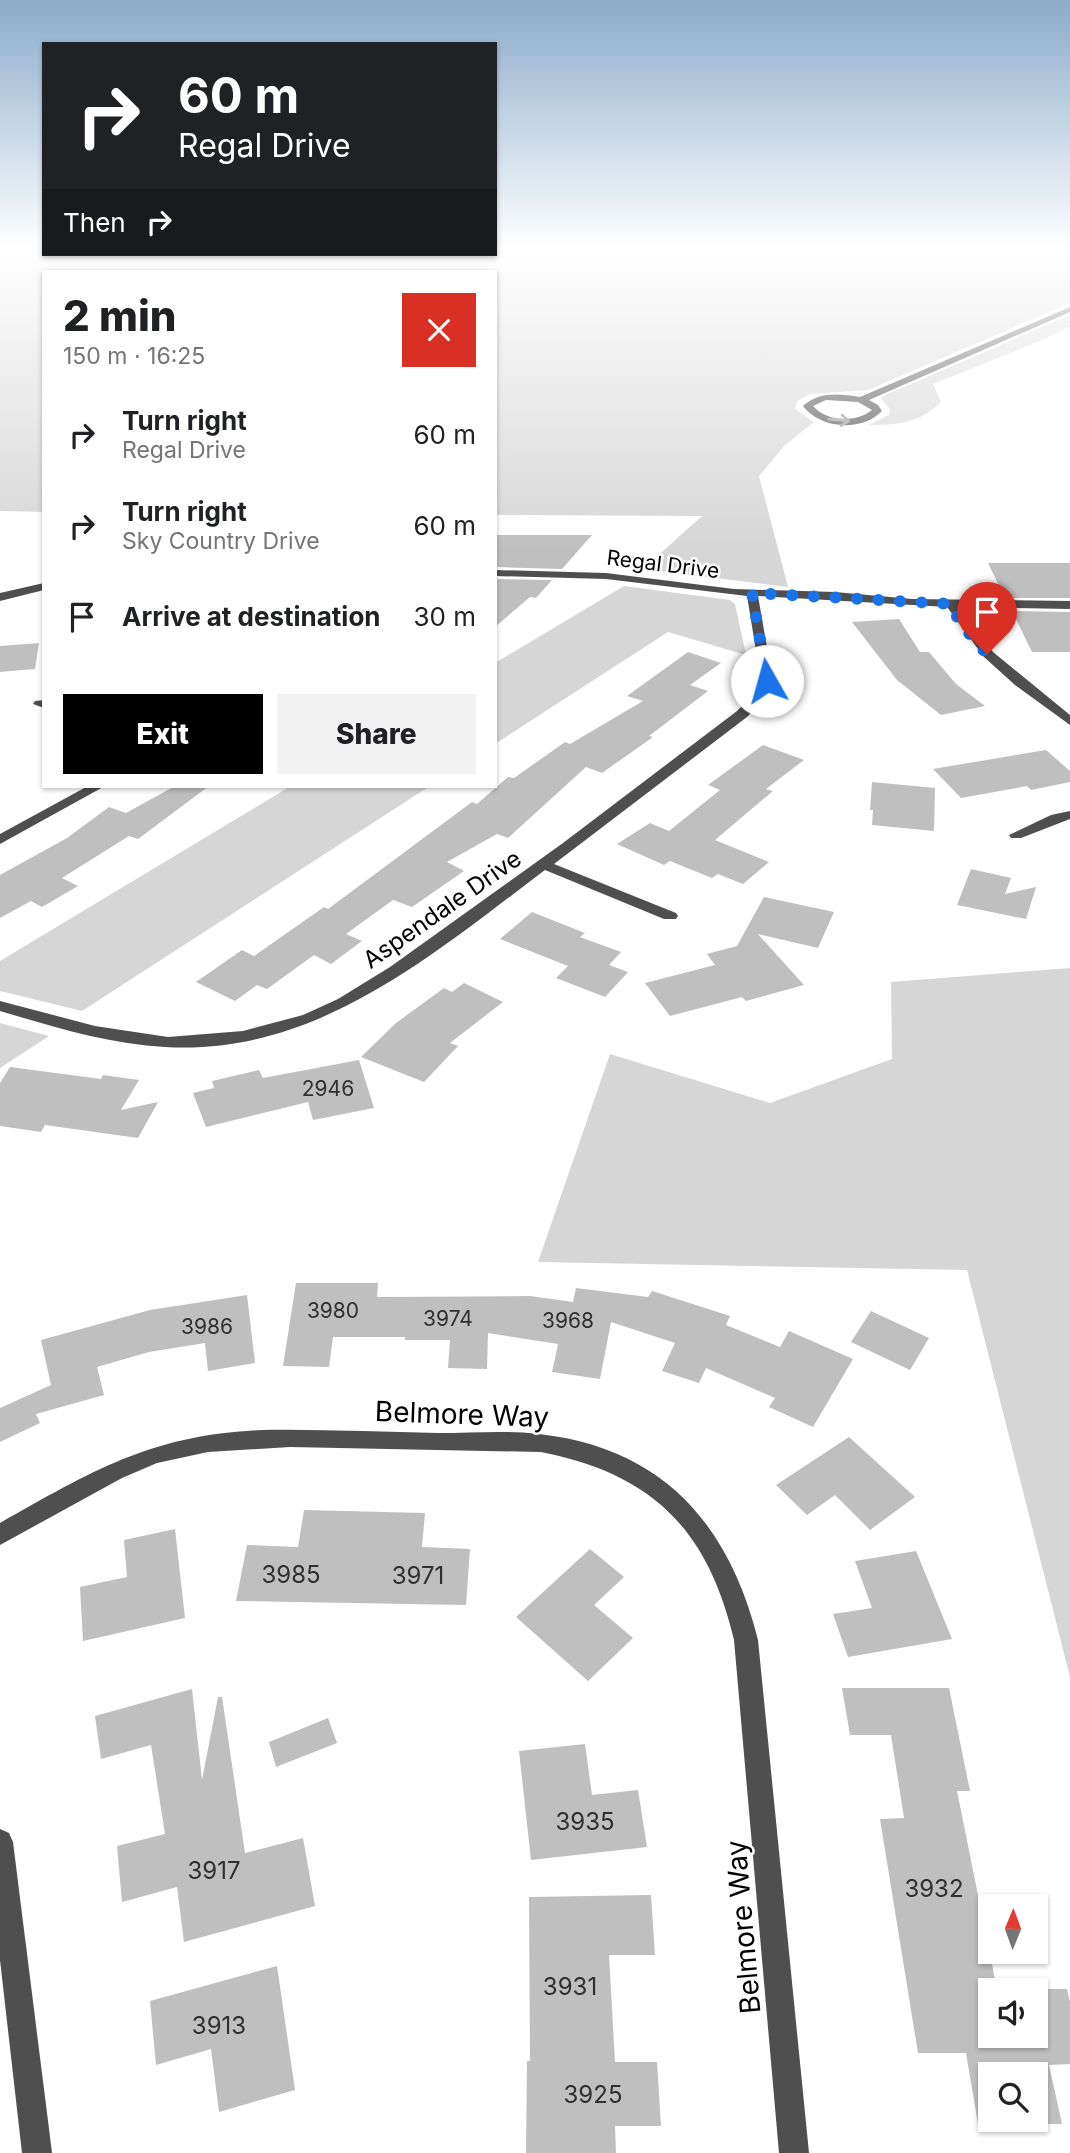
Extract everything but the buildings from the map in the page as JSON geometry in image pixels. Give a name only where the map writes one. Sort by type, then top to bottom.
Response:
[{"type":"street","points":[[861,400],[875,407],[877,411],[869,418],[861,420],[828,419],[813,413],[808,406],[816,400],[832,397],[861,400],[975,350]]},
{"type":"street","name":"Regal Drive","points":[[497,573],[606,576],[752,593],[951,604],[1070,605]]},
{"type":"street","points":[[0,597],[42,586]]},
{"type":"street","name":"Aspendale Drive","points":[[0,1006],[150,1041],[202,1041],[282,1028],[324,1013],[359,996],[545,865],[742,714],[759,697],[767,681],[752,593]]},
{"type":"street","points":[[951,604],[960,623],[976,643],[998,664],[1070,720]]},
{"type":"street","points":[[0,840],[94,788]]},
{"type":"street","points":[[1016,835],[1070,815]]},
{"type":"street","points":[[545,865],[670,916]]},
{"type":"street","name":"Belmore Way","points":[[0,1535],[107,1475],[156,1455],[206,1443],[259,1439],[541,1443],[588,1453],[628,1471],[667,1496],[698,1526],[722,1562],[741,1608],[793,2153]]},
{"type":"street","points":[[0,1842],[37,2153]]},
{"type":"shaded area","points":[[0,350],[42,350],[42,512],[0,511]]},
{"type":"shaded area","points":[[497,350],[960,350],[868,390],[811,394],[797,401],[795,409],[814,422],[784,446],[759,476],[788,587],[643,569],[702,516],[497,515]]},
{"type":"shaded area","points":[[988,350],[1017,350],[933,384],[941,402],[917,419],[869,425],[889,415],[890,409],[881,399]]},
{"type":"shaded area","points":[[624,586],[730,600],[735,604],[746,655],[668,632],[497,743],[497,662]]},
{"type":"shaded area","points":[[288,788],[427,788],[82,1011],[0,991],[0,961]]},
{"type":"shaded area","points":[[1070,968],[1070,1677],[967,1270],[538,1262],[610,1054],[770,1103],[892,1059],[891,982]]},
{"type":"shaded area","points":[[0,1023],[49,1036],[0,1068]]},
{"type":"route","points":[[767,681],[752,593],[951,604],[960,623],[987,654]]}]
